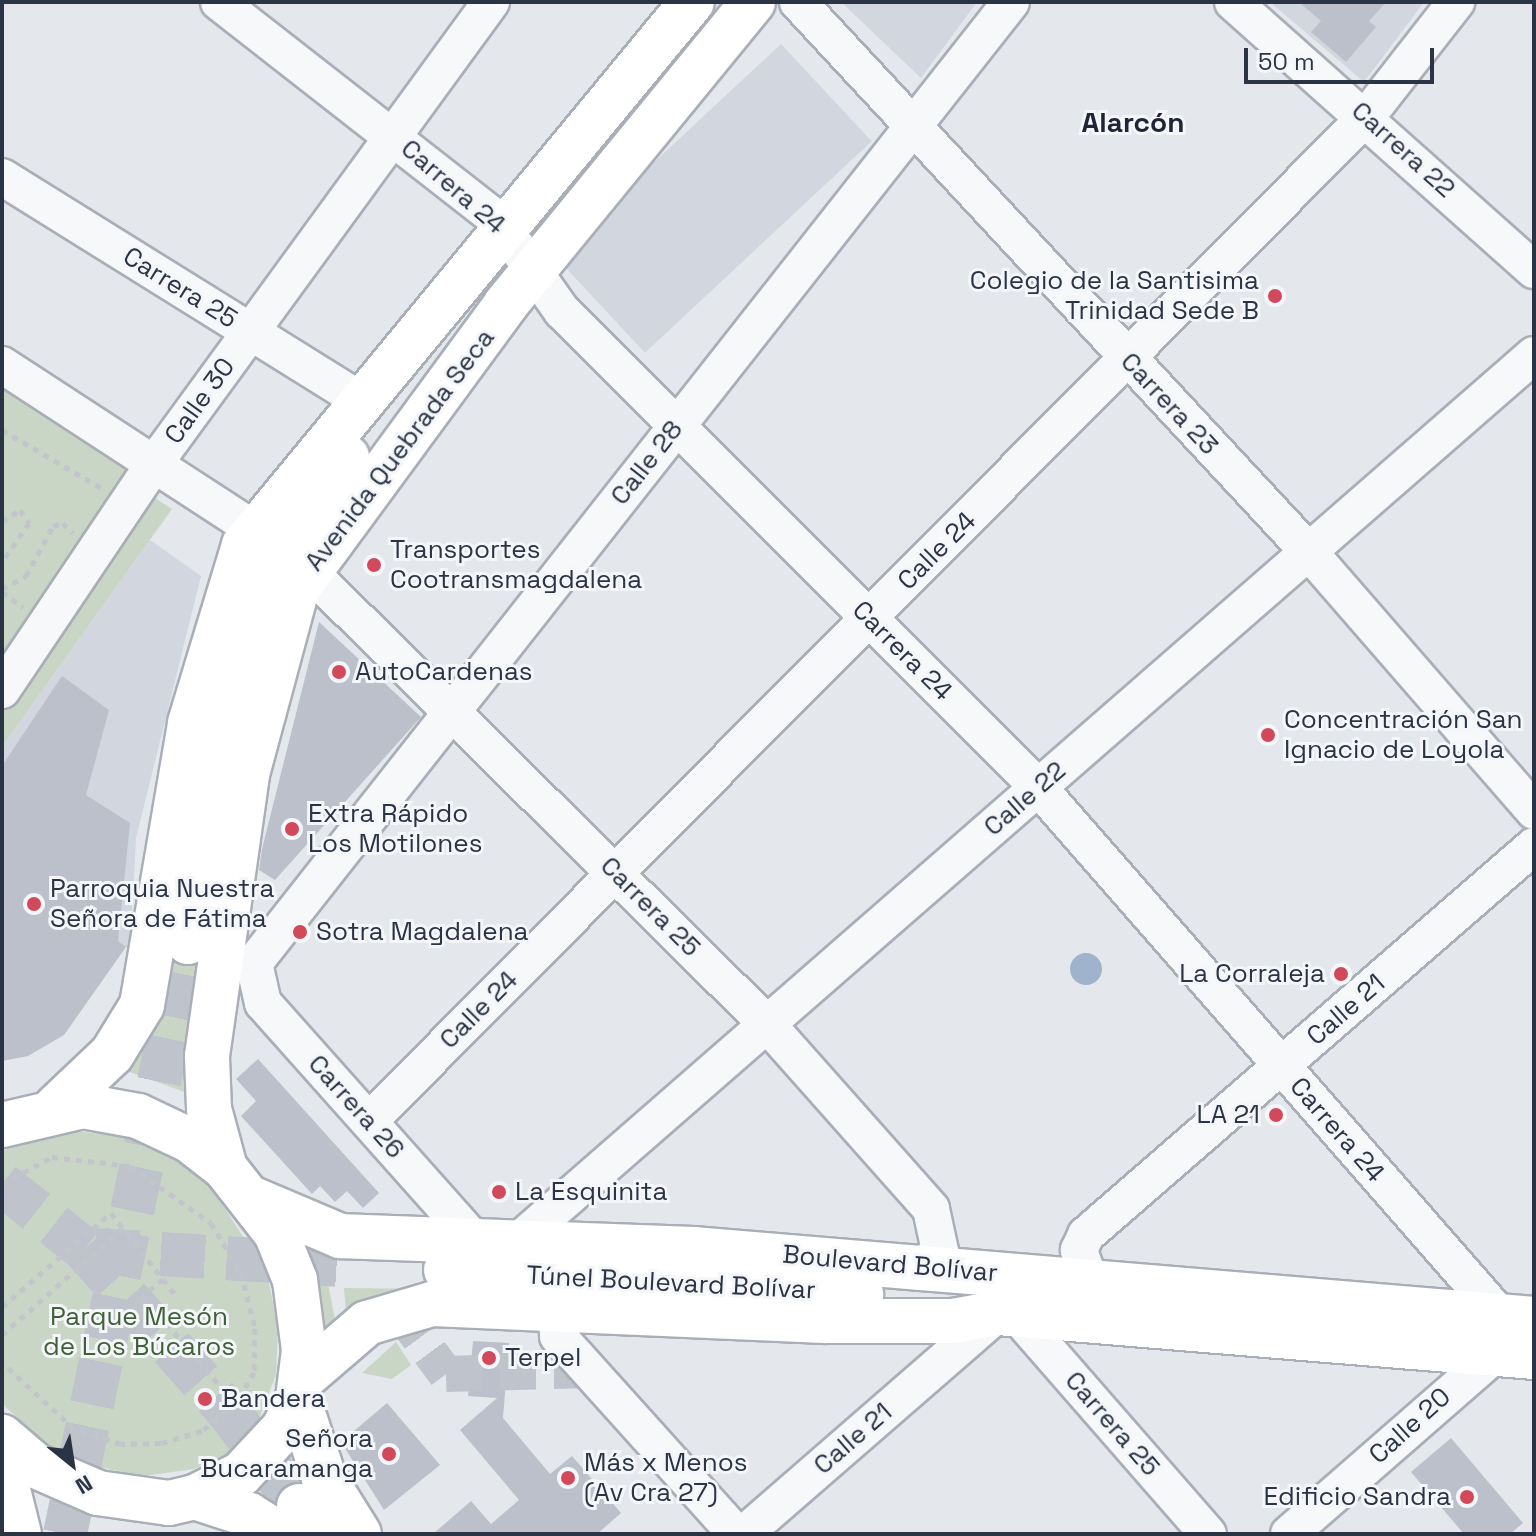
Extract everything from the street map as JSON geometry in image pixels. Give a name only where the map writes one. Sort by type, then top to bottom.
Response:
[{"type":"main road","name":"Avenida Quebrada Seca","points":[[23,1113],[112,1054],[142,1005],[190,723],[249,537],[359,399],[507,231],[692,2]]},
{"type":"main road","name":"Avenida Quebrada Seca","points":[[359,1534],[324,1478],[301,1388],[295,1280],[239,1183],[209,1109],[207,1056],[232,853],[263,704],[290,606],[308,570],[520,290],[753,2]]},
{"type":"main road","points":[[188,942],[240,666],[282,548],[385,414],[520,290]]},
{"type":"main road","name":"Boulevard Bolívar","points":[[23,1113],[138,1116],[239,1183],[326,1234],[923,1266],[1090,1281],[1521,1336]]},
{"type":"main road","name":"Túnel Boulevard Bolívar","points":[[343,1265],[790,1287],[1007,1314]]},
{"type":"main road","name":"Boulevard Bolívar","points":[[182,1500],[262,1455],[301,1388],[367,1323],[398,1309],[557,1308],[851,1321],[953,1321],[1007,1314],[1521,1336]]},
{"type":"main road","points":[[2,1437],[67,1483],[182,1500],[299,1525]]},
{"type":"main road","points":[[2,1466],[19,1534]]},
{"type":"main road","points":[[120,1534],[182,1500]]},
{"type":"street","name":"Carrera 24","points":[[219,2],[394,135],[507,231],[520,290],[676,426],[1038,787],[1521,1336]]},
{"type":"street","name":"Calle 30","points":[[2,690],[141,483],[491,2]]},
{"type":"street","name":"Carrera 23","points":[[798,2],[916,123],[1127,360],[1309,552],[1534,811]]},
{"type":"street","name":"Calle 28","points":[[254,963],[1011,2]]},
{"type":"street","name":"Carrera 22","points":[[1233,2],[1367,116],[1534,270]]},
{"type":"street","name":"Calle 24","points":[[369,1121],[1367,116],[1456,2]]},
{"type":"street","name":"Carrera 25","points":[[2,177],[359,399]]},
{"type":"street","name":"Calle 22","points":[[496,1243],[767,1024],[1534,355]]},
{"type":"street","points":[[2,365],[141,483],[249,537]]},
{"type":"street","name":"Carrera 25","points":[[308,570],[453,708],[767,1024],[931,1209],[940,1251],[923,1266]]},
{"type":"street","name":"Calle 21","points":[[1090,1281],[1079,1250],[1086,1235],[1534,846]]},
{"type":"street","name":"Carrera 26","points":[[254,963],[263,1003],[369,1121],[496,1243]]},
{"type":"street","points":[[557,1308],[558,1336],[736,1534]]},
{"type":"street","name":"Carrera 25","points":[[1007,1314],[1208,1534]]},
{"type":"street","name":"Calle 21","points":[[744,1534],[1007,1314]]},
{"type":"street","name":"Calle 20","points":[[1289,1534],[1521,1336]]},
{"type":"path","points":[[2,430],[141,483]]},
{"type":"path","points":[[2,522],[20,510],[29,523],[2,562]]},
{"type":"path","points":[[35,599],[27,610],[2,591],[26,576],[53,526],[72,530],[75,545]]},
{"type":"path","points":[[2,1184],[52,1157],[95,1158],[130,1166],[211,1223],[241,1273],[255,1328],[254,1372],[236,1403],[202,1431],[121,1444],[74,1429],[2,1362]]},
{"type":"path","points":[[2,1307],[50,1262],[111,1213],[178,1298]]},
{"type":"path","points":[[2,1335],[123,1228]]},
{"type":"path","points":[[163,1279],[143,1296],[236,1403]]},
{"type":"shaded area","points":[[841,2],[977,2],[921,78]]},
{"type":"shaded area","points":[[1270,2],[1424,2],[1364,82]]},
{"type":"shaded area","points":[[781,44],[872,141],[645,353],[554,255]]},
{"type":"shaded area","points":[[150,540],[201,576],[136,838],[130,950],[2,858],[2,747]]},
{"type":"green space","points":[[2,386],[131,467],[124,478],[172,509],[2,747]]},
{"type":"green space","points":[[168,947],[209,953],[190,1094],[119,1068]]},
{"type":"green space","name":"Parque Mesón de Los Búcaros","points":[[62,1130],[121,1136],[172,1158],[211,1187],[267,1274],[278,1327],[276,1375],[259,1418],[228,1453],[194,1469],[143,1476],[98,1467],[54,1450],[2,1404],[2,1151]]},
{"type":"green space","points":[[302,1241],[321,1245],[335,1320],[325,1329]]},
{"type":"green space","points":[[344,1288],[432,1289],[371,1299],[346,1311]]},
{"type":"green space","points":[[396,1342],[411,1365],[392,1379],[362,1373]]},
{"type":"water","points":[[1086,953],[1097,958],[1102,969],[1097,980],[1086,985],[1075,980],[1070,969],[1075,958]]},
{"type":"building","points":[[1299,2],[1386,2],[1369,21],[1376,27],[1346,62],[1311,32],[1321,21]]},
{"type":"building","name":"AutoCardenas","points":[[319,622],[421,717],[275,880],[259,870],[262,849]]},
{"type":"building","points":[[62,676],[109,710],[86,795],[130,823],[118,941],[126,947],[64,1035],[28,1056],[2,1061],[2,766]]},
{"type":"building","points":[[258,1059],[379,1193],[363,1208],[347,1191],[335,1202],[320,1186],[312,1194],[241,1116],[256,1101],[236,1079]]},
{"type":"building","points":[[473,1341],[509,1343],[503,1418],[550,1474],[572,1456],[621,1513],[597,1534],[433,1534],[471,1501],[491,1524],[519,1500],[460,1430],[497,1398],[468,1396]]},
{"type":"building","name":"Señora Bucaramanga","points":[[387,1403],[440,1465],[384,1510],[341,1442]]},
{"type":"building","name":"Edificio Sandra","points":[[1451,1438],[1523,1523],[1510,1534],[1464,1534],[1411,1472]]},
{"type":"tunnel","points":[[65,1534],[188,942]]},
{"type":"tunnel","points":[[2,1184],[84,1249],[228,1411],[299,1506]]},
{"type":"tunnel","points":[[95,1250],[343,1265]]},
{"type":"tunnel","points":[[398,1309],[446,1374],[590,1370]]},
{"type":"place","name":"Colegio de la Santisima Trinidad Sede B","points":[[1275,296]]},
{"type":"place","name":"Transportes Cootransmagdalena","points":[[374,565]]},
{"type":"place","name":"AutoCardenas","points":[[339,672]]},
{"type":"place","name":"Concentración San Ignacio de Loyola","points":[[1268,735]]},
{"type":"place","name":"Extra Rápido Los Motilones","points":[[292,829]]},
{"type":"place","name":"Parroquia Nuestra Señora de Fátima","points":[[34,904]]},
{"type":"place","name":"Sotra Magdalena","points":[[300,932]]},
{"type":"place","name":"La Corraleja","points":[[1341,974]]},
{"type":"place","name":"LA 21","points":[[1276,1115]]},
{"type":"place","name":"La Esquinita","points":[[499,1192]]},
{"type":"place","name":"Terpel","points":[[489,1358]]},
{"type":"place","name":"Bandera","points":[[205,1399]]},
{"type":"place","name":"Señora Bucaramanga","points":[[389,1454]]},
{"type":"place","name":"Más x Menos (Av Cra 27)","points":[[568,1478]]},
{"type":"place","name":"Edificio Sandra","points":[[1467,1497]]},
{"type":"district","name":"Alarcón","points":[[1133,122]]}]
